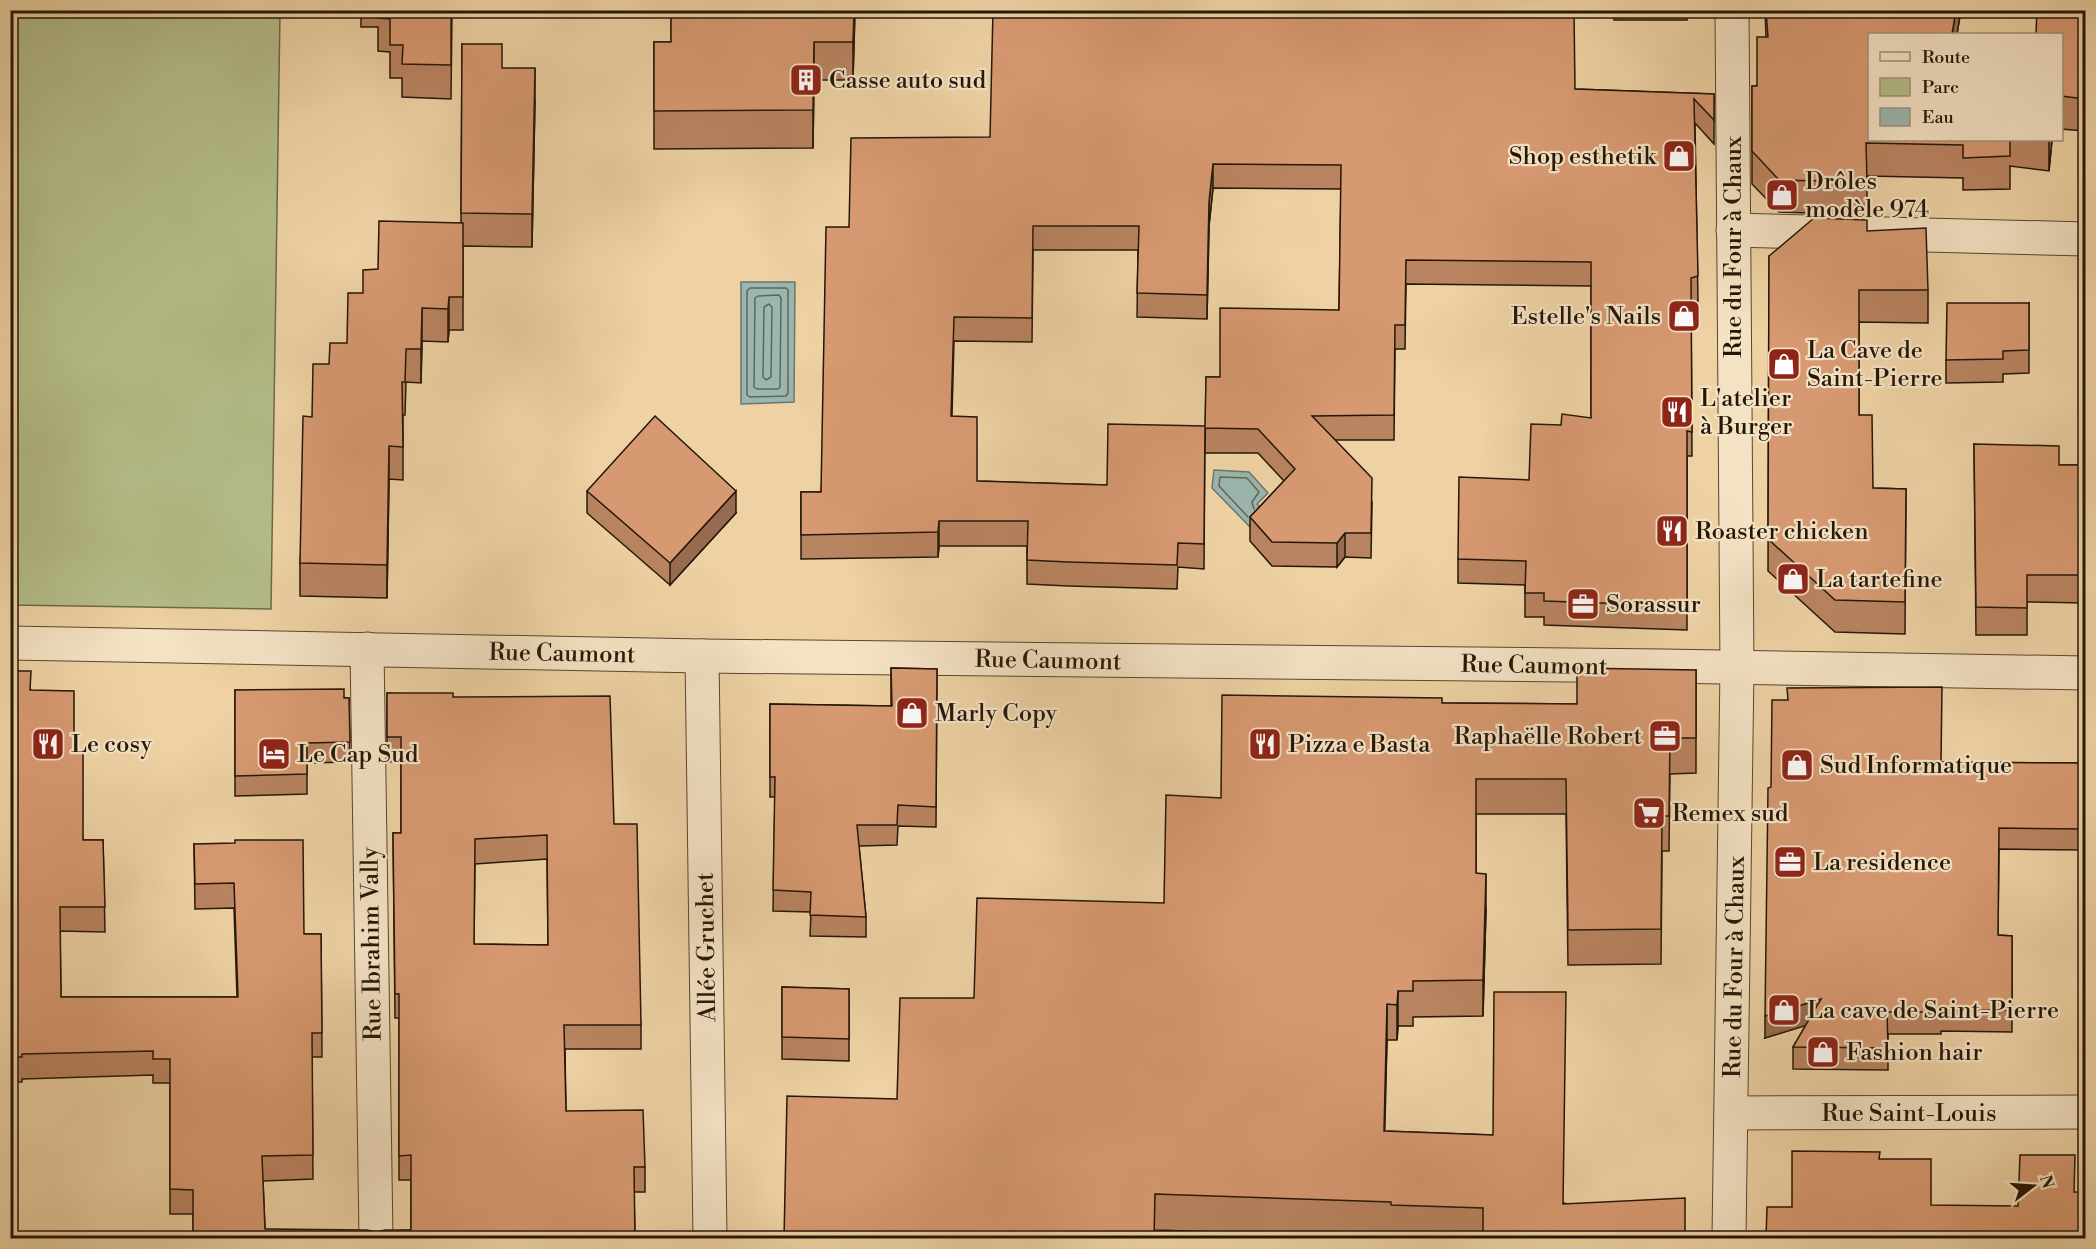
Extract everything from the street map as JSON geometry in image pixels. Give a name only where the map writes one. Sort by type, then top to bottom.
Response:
[{"type":"street","name":"Rue du Four à Chaux","points":[[1729,1239],[1737,668],[1732,10]]},
{"type":"street","points":[[1733,230],[2085,239]]},
{"type":"street","name":"Rue Caumont","points":[[10,643],[702,657],[2085,673]]},
{"type":"street","name":"Rue Ibrahim Vally","points":[[367,649],[376,1239]]},
{"type":"street","name":"Allée Gruchet","points":[[702,657],[710,1239]]},
{"type":"street","name":"Rue Saint-Louis","points":[[1732,1113],[2085,1112]]},
{"type":"green space","points":[[11,10],[280,11],[271,609],[11,605]]},
{"type":"water","points":[[741,282],[795,282],[794,402],[741,404]]},
{"type":"water","points":[[1214,470],[1249,472],[1268,493],[1257,504],[1263,510],[1252,529],[1212,488]]},
{"type":"building","points":[[378,10],[451,10],[451,65],[402,64],[403,45],[390,45],[390,19],[378,18]]},
{"type":"building","name":"Casse auto sud","points":[[671,10],[854,10],[853,42],[814,42],[813,110],[654,111],[654,42],[671,42]]},
{"type":"building","points":[[993,10],[1328,10],[1424,16],[1424,10],[1574,10],[1575,89],[1714,94],[1714,120],[1694,99],[1698,276],[1691,278],[1692,432],[1687,431],[1687,606],[1544,601],[1544,593],[1525,593],[1526,561],[1458,559],[1459,477],[1529,480],[1531,424],[1561,425],[1562,414],[1591,418],[1591,262],[1406,260],[1405,325],[1395,325],[1394,415],[1312,416],[1372,478],[1371,533],[1345,533],[1337,543],[1272,542],[1250,517],[1295,469],[1258,429],[1205,428],[1206,377],[1220,377],[1220,308],[1339,310],[1341,165],[1213,164],[1209,202],[1207,295],[1137,293],[1139,226],[1033,226],[1032,318],[954,317],[951,416],[977,417],[977,481],[1107,485],[1108,424],[1205,426],[1204,544],[1178,543],[1177,565],[1027,560],[1028,521],[939,521],[938,532],[801,535],[801,492],[821,492],[826,227],[849,227],[851,138],[990,137]]},
{"type":"building","points":[[1766,10],[1956,10],[1952,33],[1868,33],[1868,141],[2010,141],[2010,156],[1963,158],[1963,145],[1866,143],[1867,182],[1779,180],[1752,151],[1752,86],[1757,86],[1757,37],[1768,37]]},
{"type":"building","points":[[2037,10],[2085,10],[2085,99],[2063,96],[2063,33],[2036,33]]},
{"type":"building","points":[[462,44],[502,44],[502,68],[535,68],[532,214],[461,213]]},
{"type":"building","points":[[1814,218],[1867,220],[1867,231],[1926,228],[1928,290],[1859,290],[1859,415],[1872,415],[1873,488],[1906,489],[1905,602],[1835,600],[1768,539],[1769,256]]},
{"type":"building","points":[[379,221],[463,223],[463,297],[449,297],[448,309],[422,308],[421,349],[406,349],[405,382],[402,382],[403,447],[389,446],[387,565],[300,563],[303,416],[312,417],[313,364],[329,364],[330,343],[347,343],[348,293],[363,293],[363,270],[378,269]]},
{"type":"building","points":[[1947,303],[2029,303],[2029,350],[2003,351],[2003,359],[1946,360]]},
{"type":"building","points":[[655,416],[736,491],[670,563],[587,491]]},
{"type":"building","points":[[1974,444],[2059,446],[2059,465],[2085,465],[2085,575],[2027,575],[2027,608],[1976,607]]},
{"type":"building","points":[[891,668],[937,669],[936,807],[898,805],[897,825],[857,825],[866,917],[810,915],[811,892],[773,890],[775,777],[770,777],[770,704],[892,706]]},
{"type":"building","points":[[1577,668],[1696,670],[1696,738],[1670,738],[1669,816],[1662,816],[1661,929],[1568,930],[1566,779],[1476,779],[1476,873],[1486,874],[1483,980],[1413,981],[1413,991],[1398,991],[1397,1005],[1387,1004],[1384,1131],[1493,1135],[1494,992],[1566,992],[1563,1204],[1685,1198],[1685,1239],[1483,1239],[1483,1208],[1391,1205],[1391,1202],[1155,1194],[1154,1239],[784,1239],[787,1096],[897,1099],[900,998],[974,998],[977,898],[1164,903],[1166,795],[1221,798],[1222,695],[1442,698],[1442,703],[1577,704]]},
{"type":"building","points":[[10,671],[31,671],[30,690],[74,691],[74,751],[83,751],[83,840],[103,840],[105,907],[60,907],[61,997],[238,997],[234,883],[195,884],[194,844],[235,843],[235,840],[303,840],[304,934],[321,934],[322,1033],[312,1033],[313,1155],[262,1156],[265,1229],[376,1232],[411,1230],[411,1155],[399,1156],[399,994],[395,994],[393,833],[401,833],[401,737],[387,737],[387,693],[453,693],[453,697],[610,696],[614,824],[637,824],[641,1025],[564,1025],[566,1111],[643,1110],[645,1167],[634,1167],[635,1239],[193,1239],[193,1190],[170,1189],[170,1059],[153,1059],[153,1051],[22,1054],[22,1057],[10,1057]],"holes":[[[547,835],[548,945],[474,944],[475,839]]]},
{"type":"building","points":[[1942,687],[1941,762],[2085,763],[2085,829],[1999,828],[1998,935],[2012,936],[2012,1010],[1887,1012],[1888,1048],[1793,1047],[1821,999],[1765,1016],[1768,788],[1771,787],[1772,700],[1788,700],[1787,688]]},
{"type":"building","points":[[344,689],[344,698],[349,698],[350,742],[307,743],[307,774],[235,776],[235,690]]},
{"type":"building","points":[[782,987],[849,989],[849,1039],[782,1037]]},
{"type":"building","points":[[1792,1151],[1880,1152],[1879,1159],[1931,1159],[1931,1205],[2018,1206],[2020,1155],[2075,1155],[2074,1192],[2085,1192],[2085,1239],[1766,1239],[1767,1207],[1792,1207]]},
{"type":"place","name":"Casse auto sud","points":[[806,80]]},
{"type":"place","name":"Shop esthetik","points":[[1679,156]]},
{"type":"place","name":"Drôles modèle 974","points":[[1782,195]]},
{"type":"place","name":"Estelle's Nails","points":[[1684,316]]},
{"type":"place","name":"La Cave de Saint-Pierre","points":[[1784,364]]},
{"type":"place","name":"L'atelier à Burger","points":[[1677,412]]},
{"type":"place","name":"Roaster chicken","points":[[1672,531]]},
{"type":"place","name":"La tartefine","points":[[1793,579]]},
{"type":"place","name":"Sorassur","points":[[1583,604]]},
{"type":"place","name":"Marly Copy","points":[[912,713]]},
{"type":"place","name":"Raphaëlle Robert","points":[[1665,736]]},
{"type":"place","name":"Le cosy","points":[[48,744]]},
{"type":"place","name":"Pizza e Basta","points":[[1265,744]]},
{"type":"place","name":"Le Cap Sud","points":[[274,754]]},
{"type":"place","name":"Sud Informatique","points":[[1797,765]]},
{"type":"place","name":"Remex sud","points":[[1649,813]]},
{"type":"place","name":"La residence","points":[[1790,862]]},
{"type":"place","name":"La cave de Saint-Pierre","points":[[1784,1010]]},
{"type":"place","name":"Fashion hair","points":[[1823,1052]]}]
